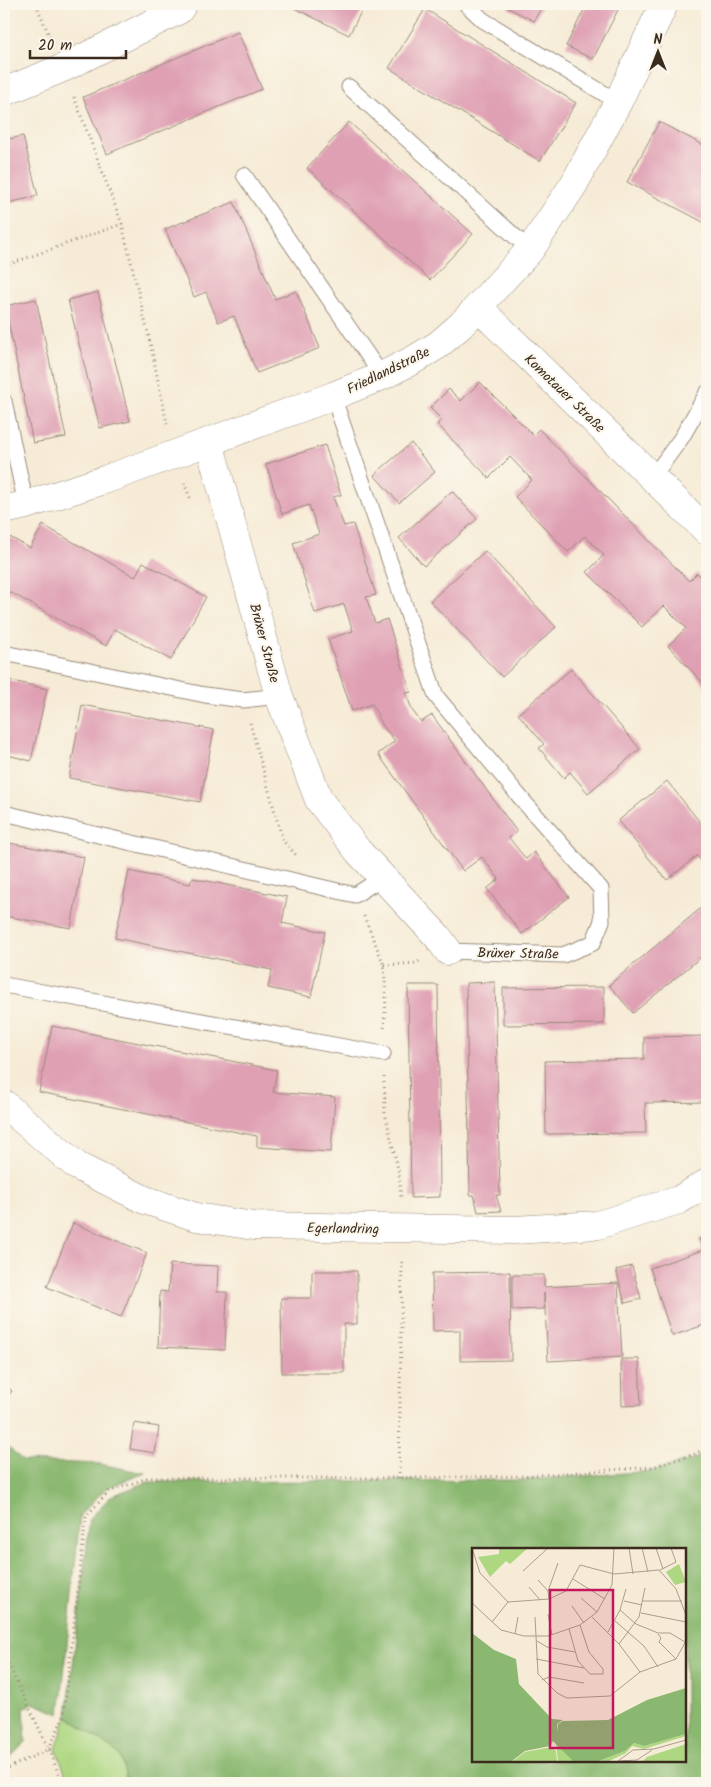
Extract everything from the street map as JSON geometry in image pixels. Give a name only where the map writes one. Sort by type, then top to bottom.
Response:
[{"type":"street","points":[[4,92],[63,68],[179,10],[183,4]]},
{"type":"street","name":"Friedlandstraße","points":[[15,508],[107,479],[333,396],[382,376],[438,345],[461,325],[530,250],[574,184],[618,102],[664,4]]},
{"type":"street","name":"Komotauer Straße","points":[[478,307],[707,531]]},
{"type":"street","name":"Brüxer Straße","points":[[209,442],[280,696],[319,800],[358,851],[438,937],[448,951]]},
{"type":"street","name":"Egerlandring","points":[[4,1104],[77,1166],[145,1200],[196,1217],[254,1226],[514,1230],[598,1225],[679,1200],[707,1183]]},
{"type":"lane","points":[[466,4],[483,20],[618,102]]},
{"type":"lane","points":[[349,87],[530,250]]},
{"type":"lane","points":[[244,175],[382,376]]},
{"type":"lane","points":[[652,478],[682,437],[707,393]]},
{"type":"lane","name":"Brüxer Straße","points":[[333,396],[436,696],[525,803],[601,889],[602,920],[593,943],[563,955],[448,951]]},
{"type":"lane","points":[[4,401],[15,508]]},
{"type":"lane","points":[[4,653],[205,695],[243,700],[280,696]]},
{"type":"lane","points":[[4,813],[355,895],[382,878]]},
{"type":"lane","points":[[4,985],[383,1054]]},
{"type":"path","points":[[36,4],[63,68],[122,224],[149,337],[160,396],[174,453],[186,486]]},
{"type":"path","points":[[4,266],[122,224]]},
{"type":"path","points":[[399,1478],[402,1229]]},
{"type":"path","points":[[4,1770],[49,1749],[64,1715],[86,1516],[109,1492],[147,1478],[524,1476],[652,1467],[695,1454],[707,1447]]},
{"type":"path","points":[[4,1656],[49,1749],[62,1783]]},
{"type":"green space","points":[[4,1442],[23,1461],[100,1464],[145,1473],[106,1488],[80,1515],[60,1714],[33,1703],[24,1708],[26,1742],[4,1763]]},
{"type":"green space","points":[[707,1452],[707,1783],[128,1783],[119,1754],[67,1716],[90,1518],[111,1496],[148,1482],[524,1480],[653,1471],[696,1458]]},
{"type":"green space","points":[[67,1716],[119,1754],[128,1783],[69,1783],[56,1749]]},
{"type":"green space","points":[[4,1776],[44,1783],[4,1783]]},
{"type":"building","points":[[286,4],[365,4],[349,35]]},
{"type":"building","points":[[510,4],[543,4],[534,21],[508,8]]},
{"type":"building","points":[[587,4],[621,4],[593,59],[566,46]]},
{"type":"building","points":[[425,9],[576,103],[540,161],[389,68]]},
{"type":"building","points":[[238,32],[262,89],[107,154],[83,97]]},
{"type":"building","points":[[349,122],[473,234],[430,280],[307,168]]},
{"type":"building","points":[[659,122],[707,147],[707,224],[627,182]]},
{"type":"building","points":[[23,136],[38,196],[4,204],[4,140]]},
{"type":"building","points":[[234,202],[275,299],[296,291],[320,348],[257,373],[234,316],[218,322],[206,292],[194,297],[165,229]]},
{"type":"building","points":[[98,292],[130,421],[100,428],[68,300]]},
{"type":"building","points":[[36,299],[66,437],[33,443],[5,306]]},
{"type":"building","points":[[480,382],[533,435],[539,429],[689,581],[697,573],[707,583],[707,687],[668,646],[686,628],[664,606],[642,627],[587,572],[604,555],[585,536],[568,552],[515,497],[532,480],[510,457],[489,478],[437,424],[442,420],[430,408],[449,389],[461,401]]},
{"type":"building","points":[[411,443],[435,472],[399,503],[374,475]]},
{"type":"building","points":[[325,445],[341,495],[333,497],[344,526],[353,524],[376,595],[366,597],[375,623],[387,619],[411,692],[406,693],[412,710],[421,722],[432,715],[517,832],[509,838],[526,859],[534,852],[569,897],[522,934],[487,889],[499,879],[482,857],[463,871],[378,754],[395,741],[383,726],[372,704],[352,711],[328,639],[353,631],[344,604],[315,613],[293,543],[319,534],[309,505],[282,514],[266,464]]},
{"type":"building","points":[[452,491],[477,519],[424,566],[399,538]]},
{"type":"building","points":[[43,525],[135,577],[143,562],[206,597],[171,660],[115,629],[106,646],[10,592],[4,604],[4,534],[30,548]]},
{"type":"building","points":[[485,551],[556,627],[502,677],[430,601]]},
{"type":"building","points":[[571,669],[640,749],[588,793],[570,772],[564,778],[539,748],[544,744],[518,714]]},
{"type":"building","points":[[4,679],[47,689],[31,761],[4,754]]},
{"type":"building","points":[[82,705],[214,730],[200,802],[69,778]]},
{"type":"building","points":[[667,781],[707,831],[707,868],[697,856],[667,880],[618,821]]},
{"type":"building","points":[[4,842],[84,857],[71,928],[4,916]]},
{"type":"building","points":[[129,871],[190,884],[192,878],[287,897],[282,923],[325,932],[311,997],[268,988],[272,970],[115,938]]},
{"type":"building","points":[[707,903],[707,952],[633,1013],[609,985]]},
{"type":"building","points":[[495,982],[500,1195],[496,1195],[501,1211],[478,1212],[474,1195],[470,1195],[466,983]]},
{"type":"building","points":[[408,985],[438,985],[440,1197],[411,1198]]},
{"type":"building","points":[[604,987],[604,1024],[503,1025],[503,988]]},
{"type":"building","points":[[52,1026],[277,1070],[273,1092],[335,1097],[331,1152],[257,1147],[257,1136],[39,1092]]},
{"type":"building","points":[[707,1036],[707,1102],[645,1103],[646,1133],[546,1134],[545,1061],[644,1059],[644,1037]]},
{"type":"building","points":[[73,1223],[147,1253],[121,1317],[47,1287]]},
{"type":"building","points":[[707,1236],[707,1324],[672,1336],[650,1268],[703,1250],[699,1239]]},
{"type":"building","points":[[170,1264],[218,1266],[217,1292],[227,1292],[225,1350],[158,1347],[160,1291],[168,1292]]},
{"type":"building","points":[[632,1266],[641,1299],[625,1303],[616,1270]]},
{"type":"building","points":[[312,1271],[357,1271],[357,1324],[344,1324],[344,1373],[282,1373],[281,1298],[312,1298]]},
{"type":"building","points":[[510,1272],[511,1360],[460,1361],[460,1330],[433,1331],[432,1273]]},
{"type":"building","points":[[512,1275],[544,1275],[544,1287],[618,1283],[622,1357],[548,1361],[544,1293],[544,1309],[512,1310]]},
{"type":"building","points":[[621,1359],[639,1359],[641,1405],[622,1406]]},
{"type":"building","points":[[4,1384],[12,1391],[4,1401]]},
{"type":"building","points":[[134,1423],[159,1427],[155,1453],[130,1449]]}]
